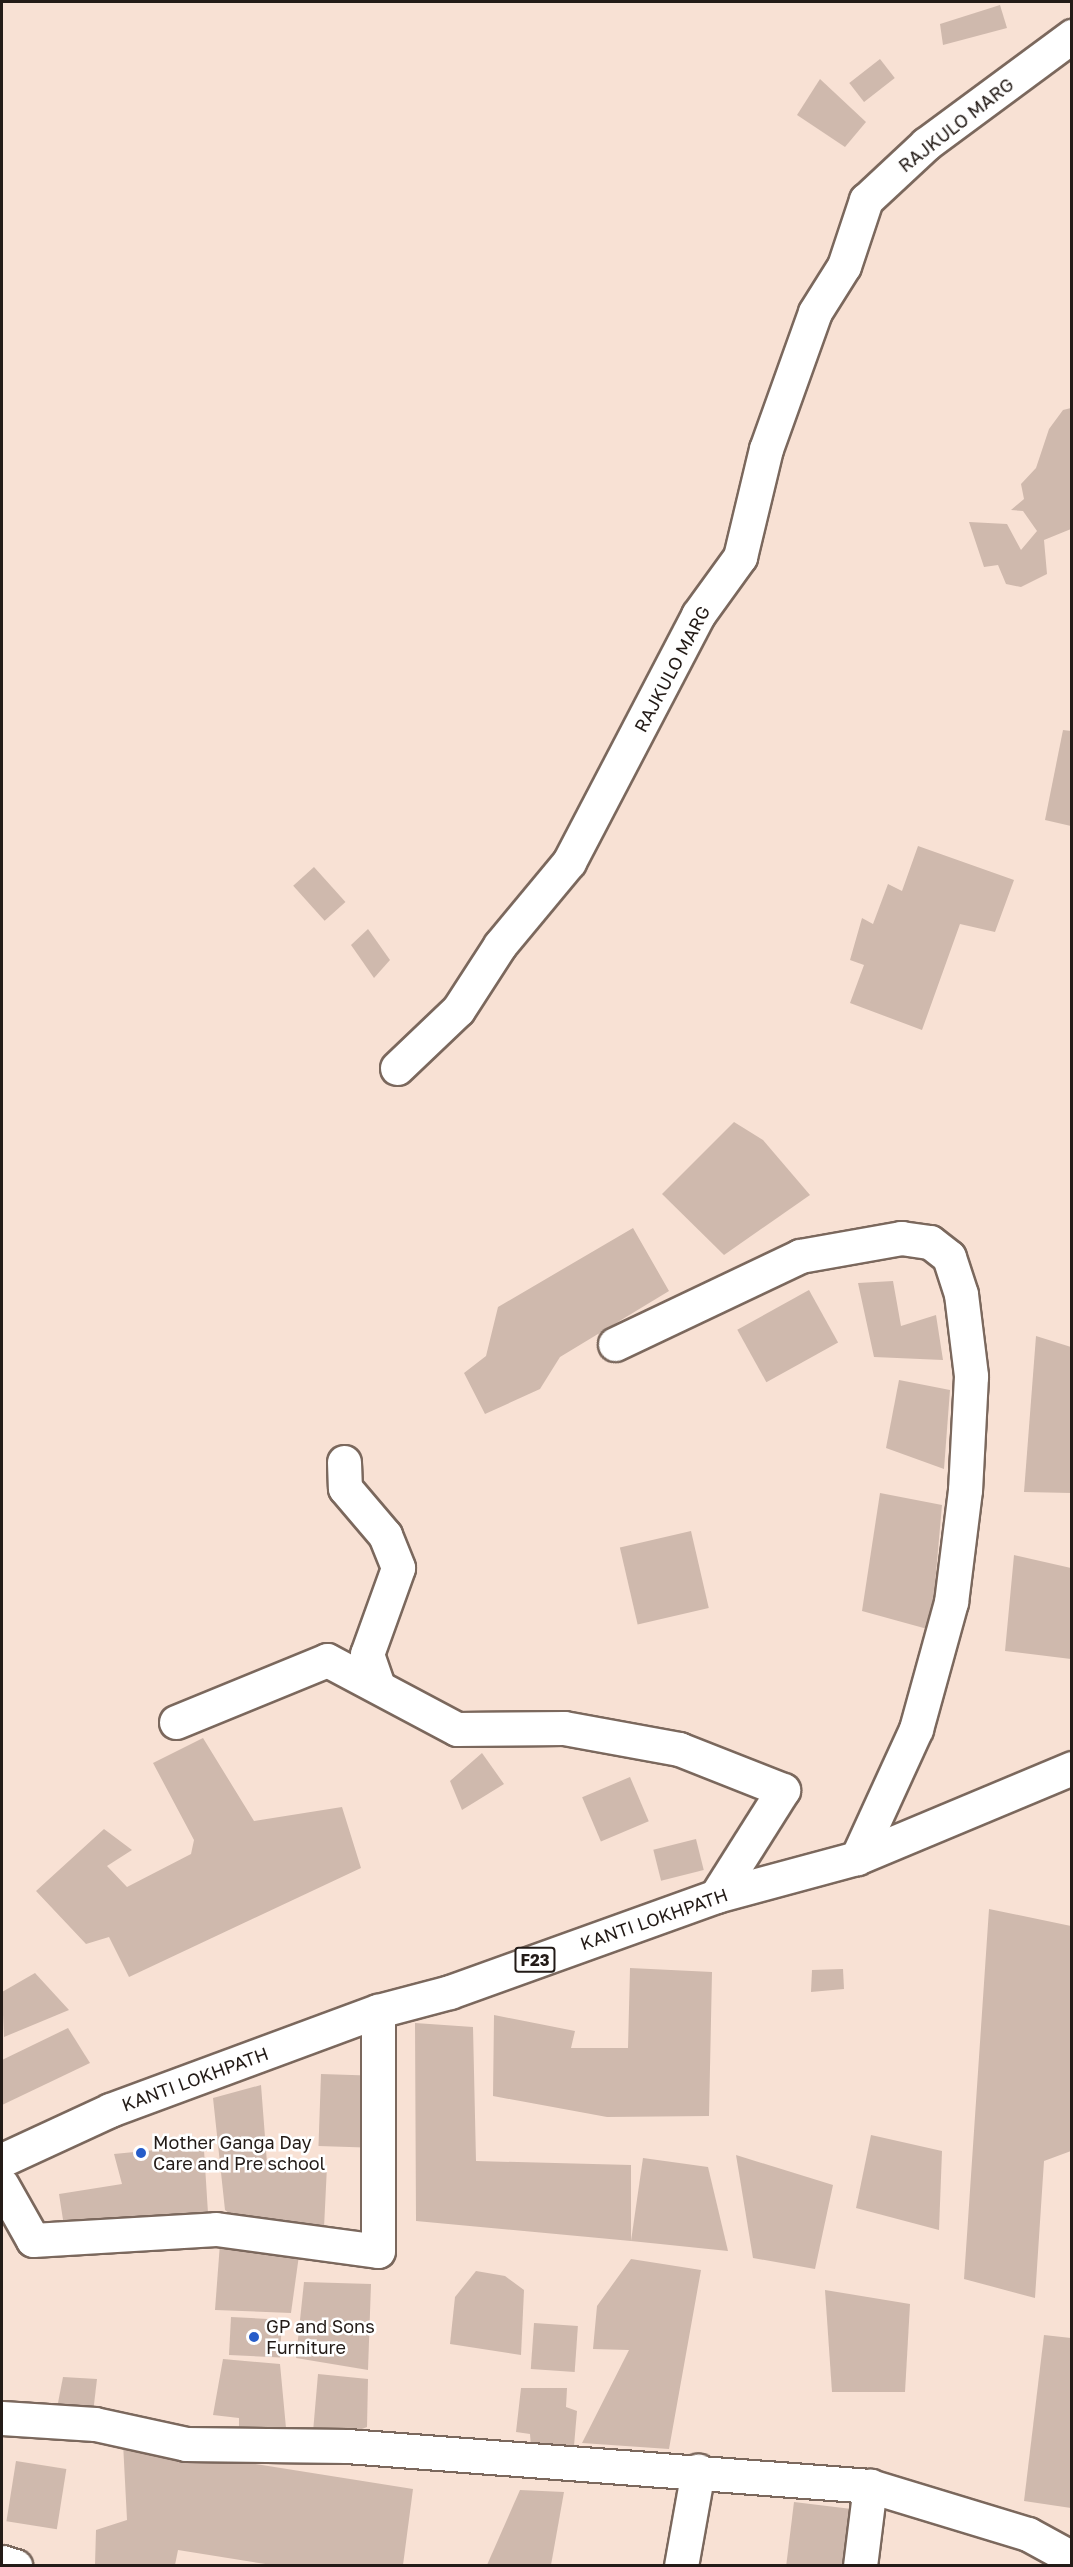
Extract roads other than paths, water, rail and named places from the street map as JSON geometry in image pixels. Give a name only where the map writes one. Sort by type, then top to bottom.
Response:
[{"type":"street","name":"RAJKULO MARG","points":[[398,1068],[458,1010],[523,915],[569,862],[698,615],[740,557],[766,449],[815,312],[844,266],[867,200],[926,144],[1071,36]]},
{"type":"street","points":[[615,1344],[800,1256],[901,1238],[930,1242],[949,1257],[961,1294],[971,1376],[965,1490],[951,1602],[916,1729],[857,1858]]},
{"type":"street","points":[[344,1462],[345,1488],[385,1535],[398,1568],[367,1654],[378,1686]]},
{"type":"street","points":[[176,1722],[327,1660],[457,1729],[564,1728],[667,1747],[783,1790],[716,1896]]},
{"type":"street","name":"KANTI LOKHPATH","points":[[2,2160],[111,2110],[378,2012],[450,1992],[716,1896],[857,1858],[1071,1768]]},
{"type":"street","points":[[2,2185],[33,2240],[216,2229],[378,2251],[378,2012]]},
{"type":"street","points":[[2,2418],[95,2424],[186,2444],[347,2446],[698,2471],[870,2486],[1028,2534],[1071,2558]]},
{"type":"street","points":[[681,2565],[698,2471]]},
{"type":"street","points":[[860,2565],[870,2486]]},
{"type":"street","points":[[2,2562],[15,2565]]},
{"type":"place","name":"Mother Ganga Day Care and Pre school","points":[[141,2153]]},
{"type":"place","name":"GP and Sons Furniture","points":[[254,2337]]}]
